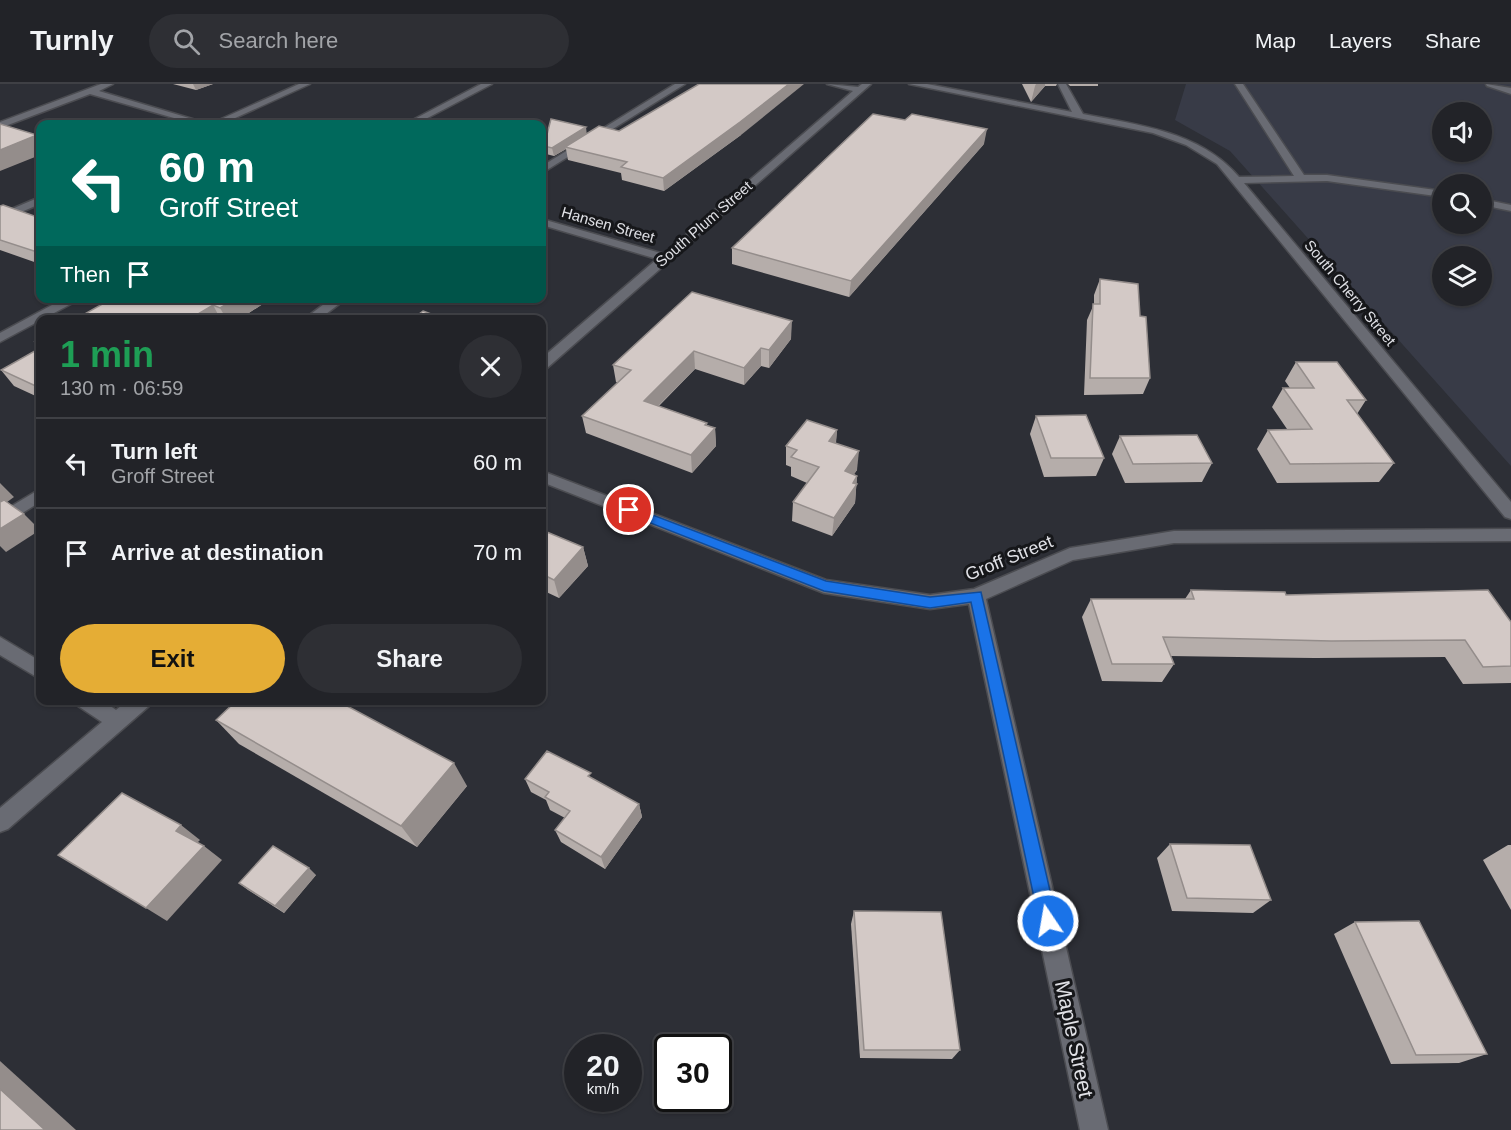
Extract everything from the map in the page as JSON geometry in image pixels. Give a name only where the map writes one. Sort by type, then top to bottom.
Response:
[{"type":"street","points":[[0,125],[109,84]]},
{"type":"street","points":[[224,120],[306,84]]},
{"type":"street","points":[[418,120],[488,84]]},
{"type":"street","points":[[546,168],[681,84]]},
{"type":"street","points":[[831,84],[863,87]]},
{"type":"street","name":"South Cherry Street","points":[[913,84],[1139,128],[1189,143],[1221,162],[1511,513]]},
{"type":"street","points":[[1062,84],[1079,116]]},
{"type":"street","points":[[1239,84],[1301,178]]},
{"type":"street","points":[[1490,84],[1511,91]]},
{"type":"street","name":"South Plum Street","points":[[546,362],[863,87]]},
{"type":"street","points":[[89,92],[190,120]]},
{"type":"street","points":[[1235,180],[1328,178],[1432,192]]},
{"type":"street","points":[[0,218],[36,202]]},
{"type":"street","points":[[1492,204],[1511,208]]},
{"type":"street","name":"Hansen Street","points":[[546,223],[666,258]]},
{"type":"street","points":[[44,315],[66,303]]},
{"type":"street","points":[[316,315],[334,303]]},
{"type":"street","points":[[0,338],[36,319]]},
{"type":"street","name":"Groff Street","points":[[546,478],[824,586],[930,602],[976,596],[1070,554],[1174,537],[1511,535]]},
{"type":"street","points":[[0,521],[36,498]]},
{"type":"street","name":"Maple Street","points":[[976,596],[1094,1130]]},
{"type":"street","points":[[0,645],[36,668]]},
{"type":"street","points":[[93,705],[117,721]]},
{"type":"street","points":[[0,822],[136,705]]},
{"type":"shaded area","points":[[1186,84],[1511,84],[1511,466],[1230,151],[1175,120]]},
{"type":"building","points":[[699,84],[789,84],[663,178],[621,167],[627,162],[565,147],[599,126],[619,131]]},
{"type":"building","points":[[873,114],[905,120],[912,114],[987,129],[851,281],[732,248]]},
{"type":"building","points":[[551,119],[586,127],[552,148],[546,146]]},
{"type":"building","points":[[0,124],[36,135],[36,135],[0,150]]},
{"type":"building","points":[[3,205],[36,217],[36,252],[0,240],[0,206]]},
{"type":"building","points":[[1100,279],[1138,284],[1140,316],[1146,317],[1150,378],[1090,378],[1093,304],[1100,304]]},
{"type":"building","points":[[692,292],[792,321],[769,350],[761,348],[744,368],[694,351],[644,401],[707,423],[705,425],[715,428],[691,455],[582,416],[631,370],[613,365]]},
{"type":"building","points":[[104,303],[228,303],[220,308],[213,305],[196,315],[83,315]]},
{"type":"building","points":[[423,311],[434,315],[418,315]]},
{"type":"building","points":[[36,350],[36,386],[1,370]]},
{"type":"building","points":[[1296,362],[1337,362],[1366,400],[1347,400],[1394,463],[1290,464],[1268,430],[1312,429],[1283,388],[1314,388]]},
{"type":"building","points":[[1086,415],[1104,458],[1051,458],[1036,416]]},
{"type":"building","points":[[807,420],[837,430],[829,441],[859,451],[845,471],[857,476],[853,483],[857,484],[834,518],[793,502],[819,467],[791,457],[797,450],[786,446]]},
{"type":"building","points":[[1197,435],[1212,463],[1133,464],[1120,436]]},
{"type":"building","points":[[4,500],[24,514],[0,529],[0,502]]},
{"type":"building","points":[[546,532],[583,547],[554,580],[546,576]]},
{"type":"building","points":[[1191,590],[1285,592],[1286,595],[1488,590],[1511,622],[1511,666],[1483,667],[1465,640],[1331,641],[1163,637],[1174,664],[1112,664],[1091,599],[1194,599]]},
{"type":"building","points":[[232,705],[345,705],[454,763],[401,826],[216,720]]},
{"type":"building","points":[[547,751],[591,773],[588,776],[639,804],[601,857],[555,830],[570,811],[545,797],[549,792],[525,779]]},
{"type":"building","points":[[122,793],[181,825],[176,831],[204,846],[146,908],[58,855]]},
{"type":"building","points":[[1170,844],[1250,845],[1271,900],[1187,898]]},
{"type":"building","points":[[273,846],[309,868],[275,906],[239,883]]},
{"type":"building","points":[[854,911],[941,912],[960,1050],[864,1050]]},
{"type":"building","points":[[1419,921],[1487,1054],[1416,1055],[1355,922]]},
{"type":"building","points":[[0,1089],[45,1130],[0,1130]]},
{"type":"route","points":[[629,510],[824,586],[930,602],[976,596],[1048,921]]}]
